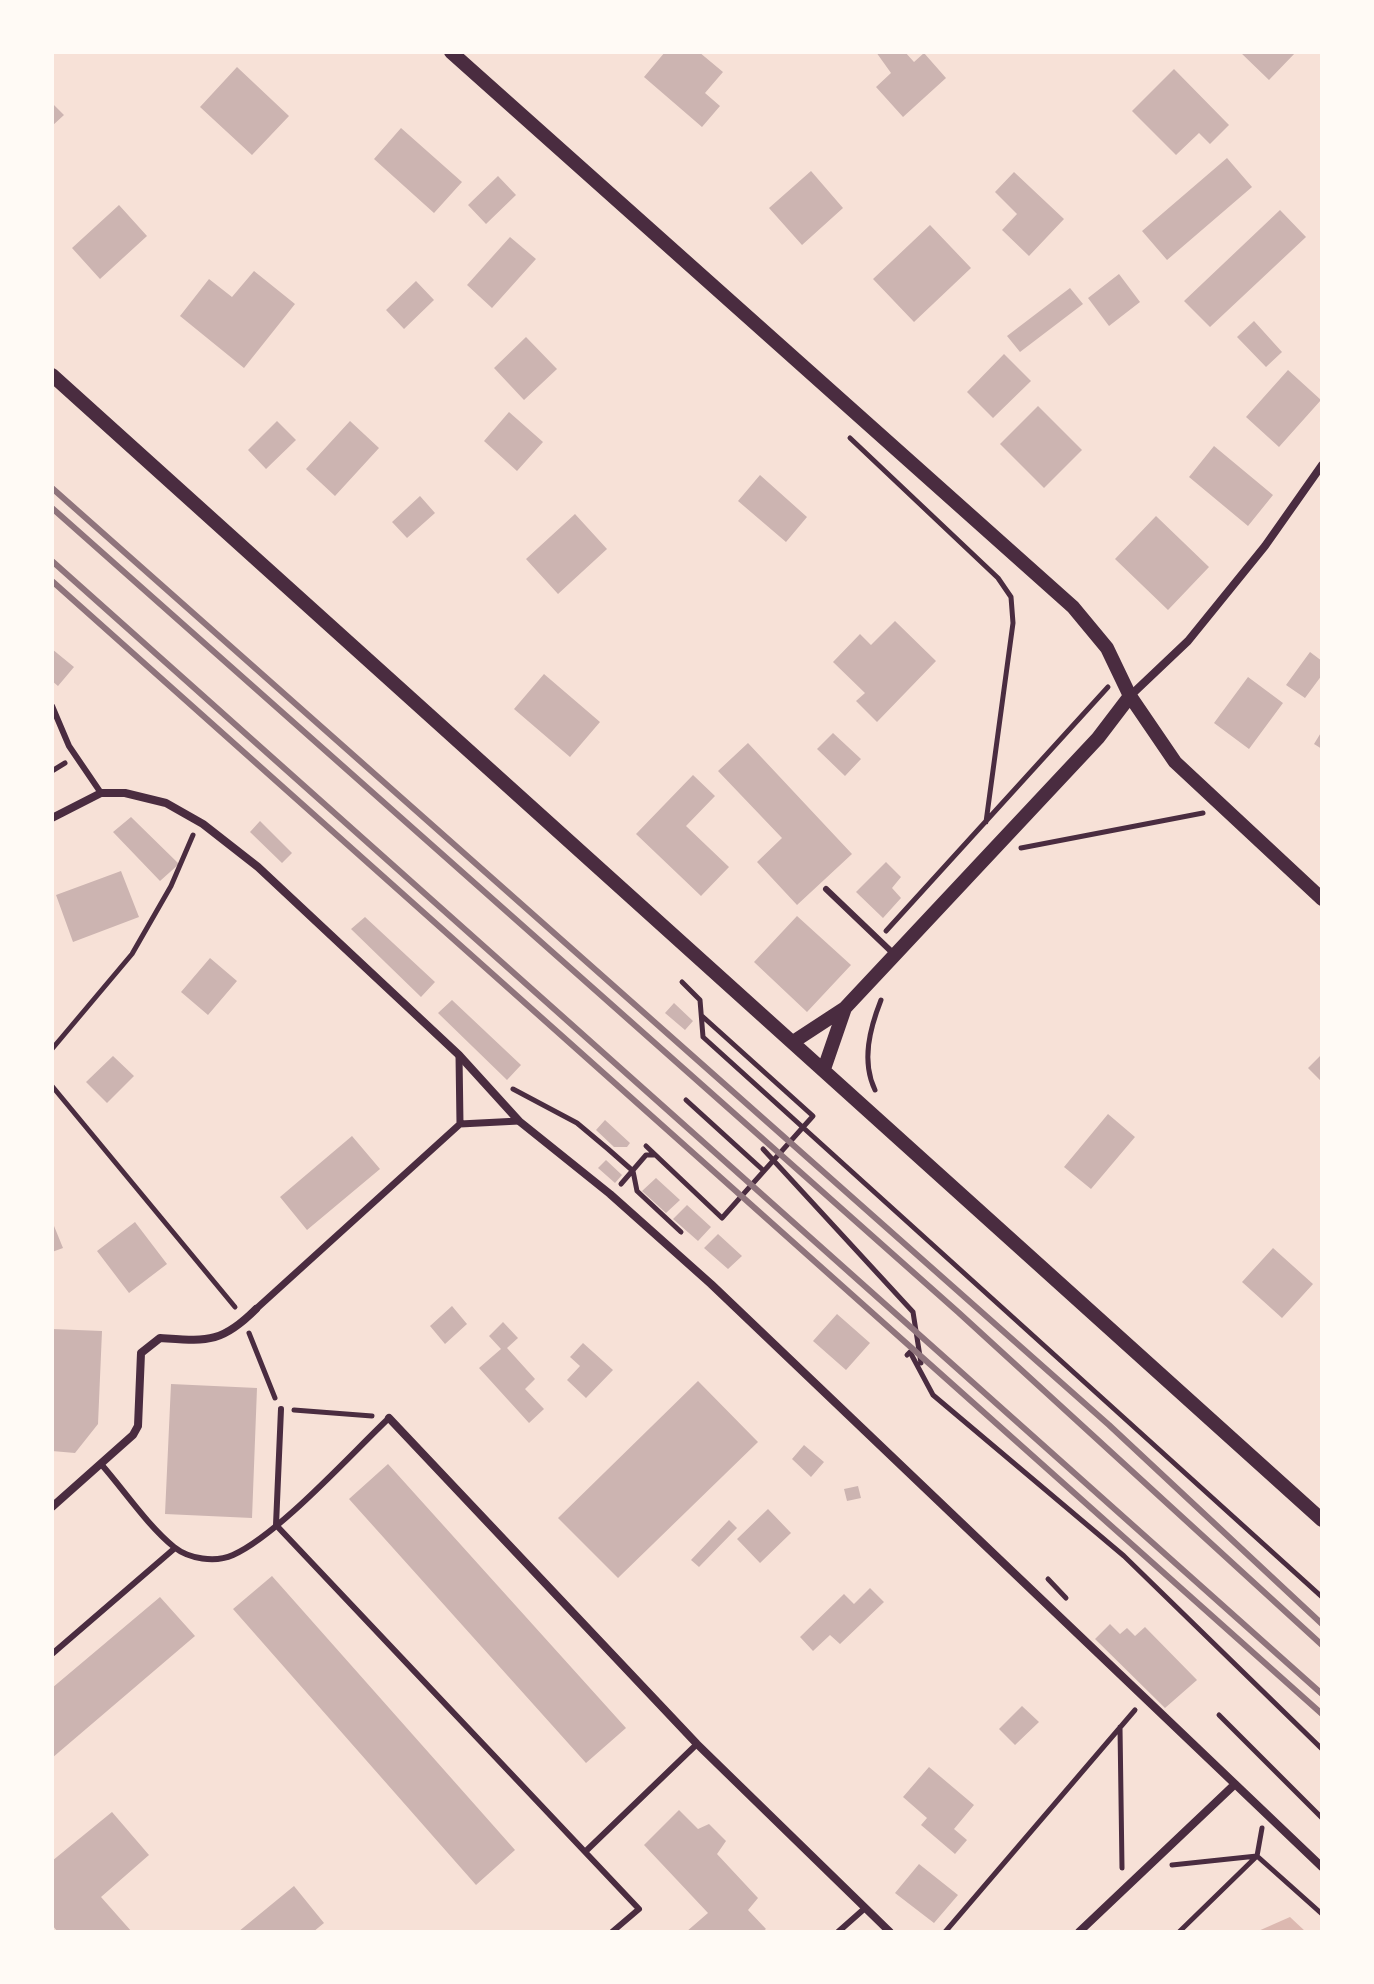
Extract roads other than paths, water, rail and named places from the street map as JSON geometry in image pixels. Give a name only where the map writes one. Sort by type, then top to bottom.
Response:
[{"type":"street","points":[[451,52],[1073,607],[1107,648],[1130,696],[1175,762],[1322,899]]},
{"type":"street","points":[[52,375],[1322,1520]]},
{"type":"street","points":[[793,1042],[845,1008],[1130,696],[1188,641],[1265,546],[1322,465]]},
{"type":"street","points":[[52,818],[101,793],[146,797],[203,824],[258,867],[459,1055],[519,1121],[610,1194],[824,1390],[1233,1786],[1322,1867]]},
{"type":"street","points":[[824,1069],[845,1008]]},
{"type":"street","points":[[459,1055],[460,1124]]},
{"type":"street","points":[[52,1507],[138,1426],[141,1353],[160,1338],[211,1341],[225,1336],[460,1124],[519,1121]]},
{"type":"street","points":[[389,1418],[697,1744],[890,1932]]},
{"type":"street","points":[[1079,1932],[1233,1786]]},
{"type":"lane","points":[[52,706],[69,746],[101,793]]},
{"type":"lane","points":[[826,889],[895,955]]},
{"type":"lane","points":[[281,1409],[276,1525],[587,1850],[639,1909],[612,1932]]},
{"type":"lane","points":[[101,1464],[175,1548],[201,1558],[218,1560],[234,1555],[276,1525],[389,1418]]},
{"type":"lane","points":[[52,1654],[175,1548]]},
{"type":"lane","points":[[587,1850],[697,1744]]},
{"type":"lane","points":[[838,1932],[864,1909]]},
{"type":"railway","points":[[52,488],[1109,1425],[1322,1624]]},
{"type":"railway","points":[[52,508],[958,1312],[1322,1645]]},
{"type":"railway","points":[[52,561],[1322,1694]]},
{"type":"railway","points":[[52,581],[1322,1714]]}]
